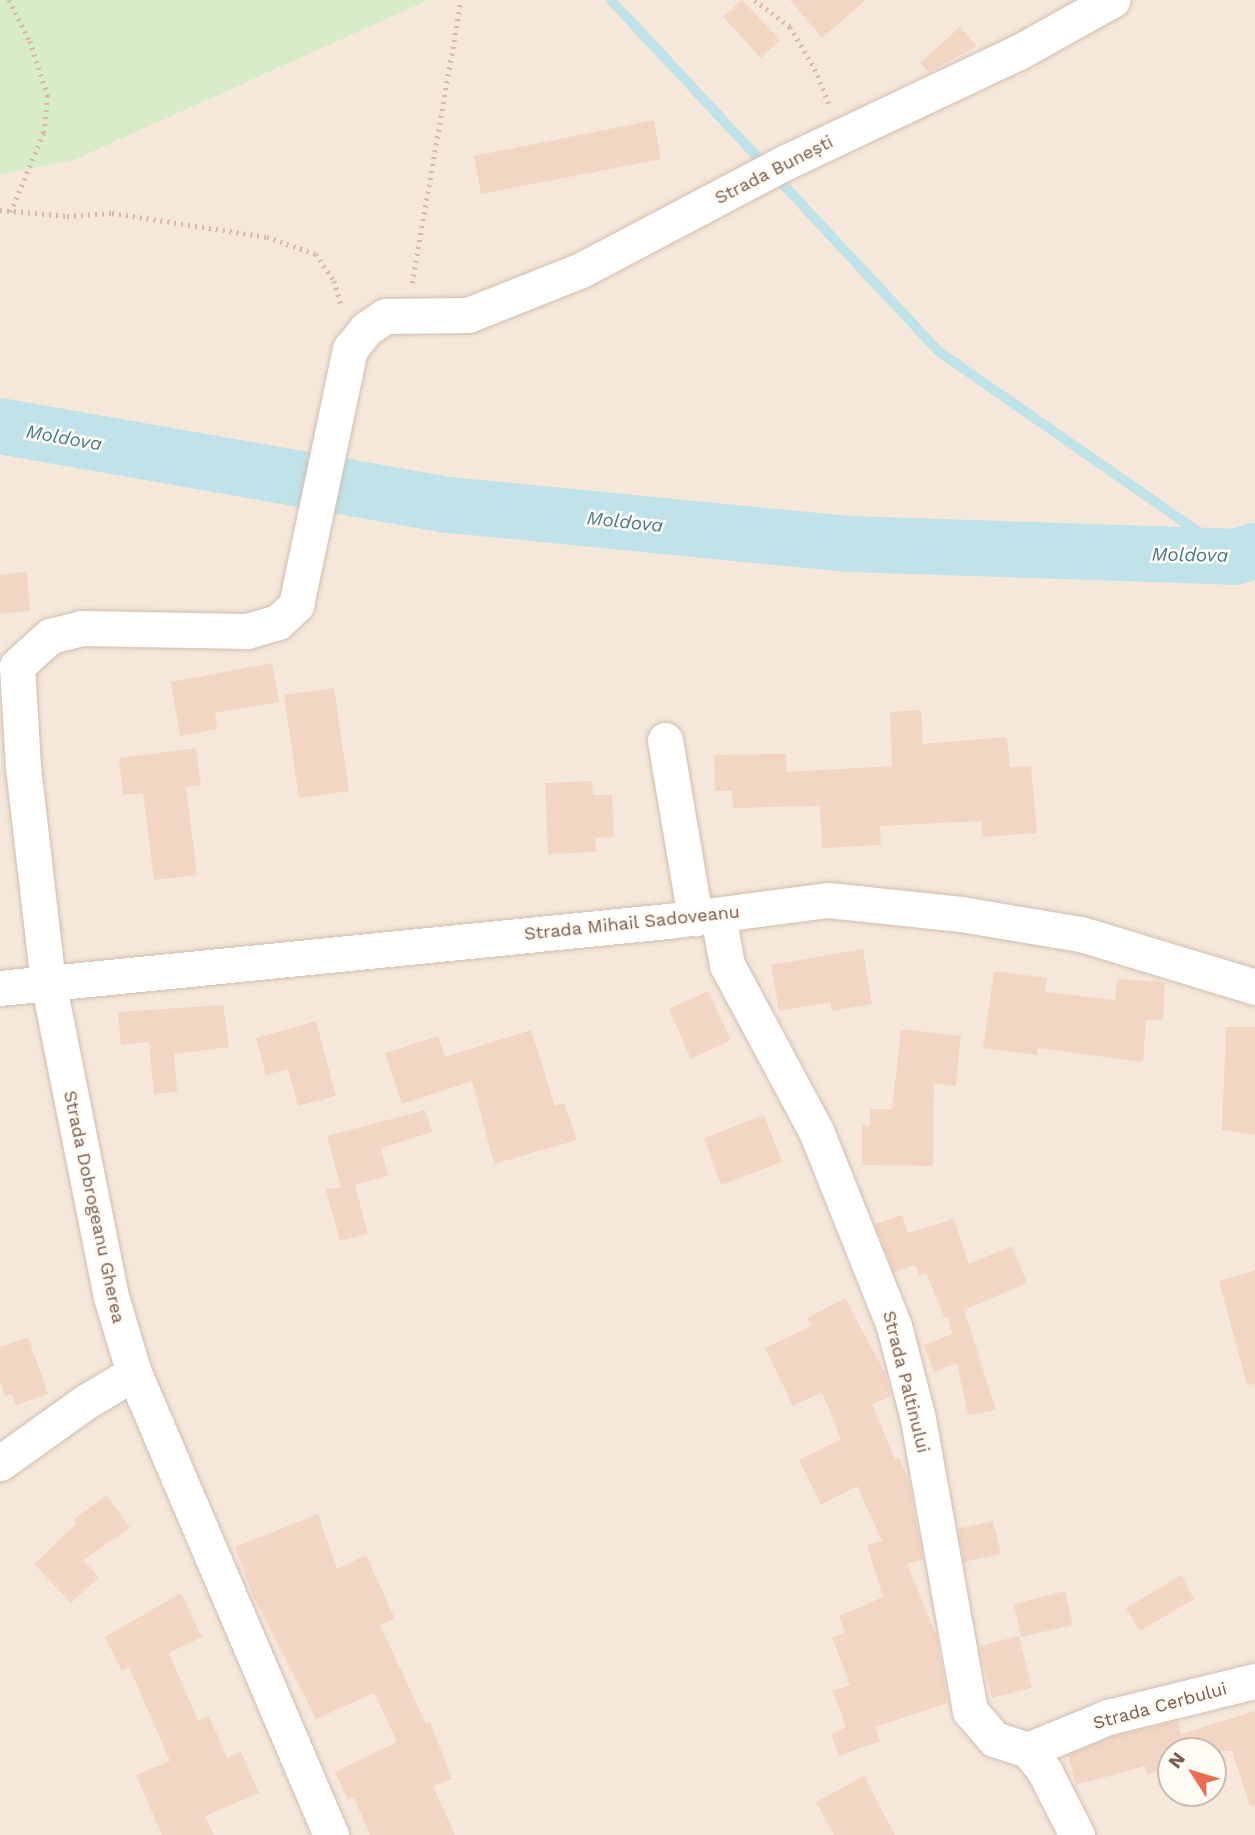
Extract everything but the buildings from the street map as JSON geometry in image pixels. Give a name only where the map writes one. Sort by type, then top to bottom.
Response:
[{"type":"street","name":"Strada Bunești","points":[[358,339],[385,316],[468,315],[529,292],[752,182],[786,162],[1019,52],[1112,0]]},
{"type":"street","name":"Strada Dobrogeanu Gherea","points":[[331,1835],[134,1373],[111,1297],[48,983],[23,767],[17,666],[50,636],[81,628],[247,631],[278,622],[296,605],[358,339]]},
{"type":"street","name":"Strada Paltinului","points":[[665,740],[707,916],[727,965],[816,1130],[894,1326],[918,1419],[959,1672],[970,1711],[993,1739],[1028,1750]]},
{"type":"street","name":"Strada Mihail Sadoveanu","points":[[0,988],[707,916],[828,900],[961,914],[1081,934],[1255,987]]},
{"type":"street","points":[[0,1463],[87,1401],[134,1373]]},
{"type":"street","name":"Strada Cerbului","points":[[1028,1750],[1108,1717],[1255,1681]]},
{"type":"street","points":[[1028,1750],[1045,1772],[1077,1835]]},
{"type":"path","points":[[9,0],[30,41],[48,96],[44,133],[11,212]]},
{"type":"path","points":[[429,314],[411,282],[461,0]]},
{"type":"path","points":[[755,0],[790,27],[815,69],[842,136]]},
{"type":"path","points":[[0,210],[112,213],[267,237],[316,254],[334,281],[342,306],[358,339]]},
{"type":"shaded area","points":[[429,0],[1255,0],[1255,1835],[0,1835],[0,175],[74,160]]},
{"type":"green space","points":[[0,0],[429,0],[74,160],[0,175]]},
{"type":"waterway","points":[[611,0],[938,351],[1234,557]]},
{"type":"waterway","name":"Moldova","points":[[0,426],[450,505],[850,544],[1234,557],[1255,551]]}]
